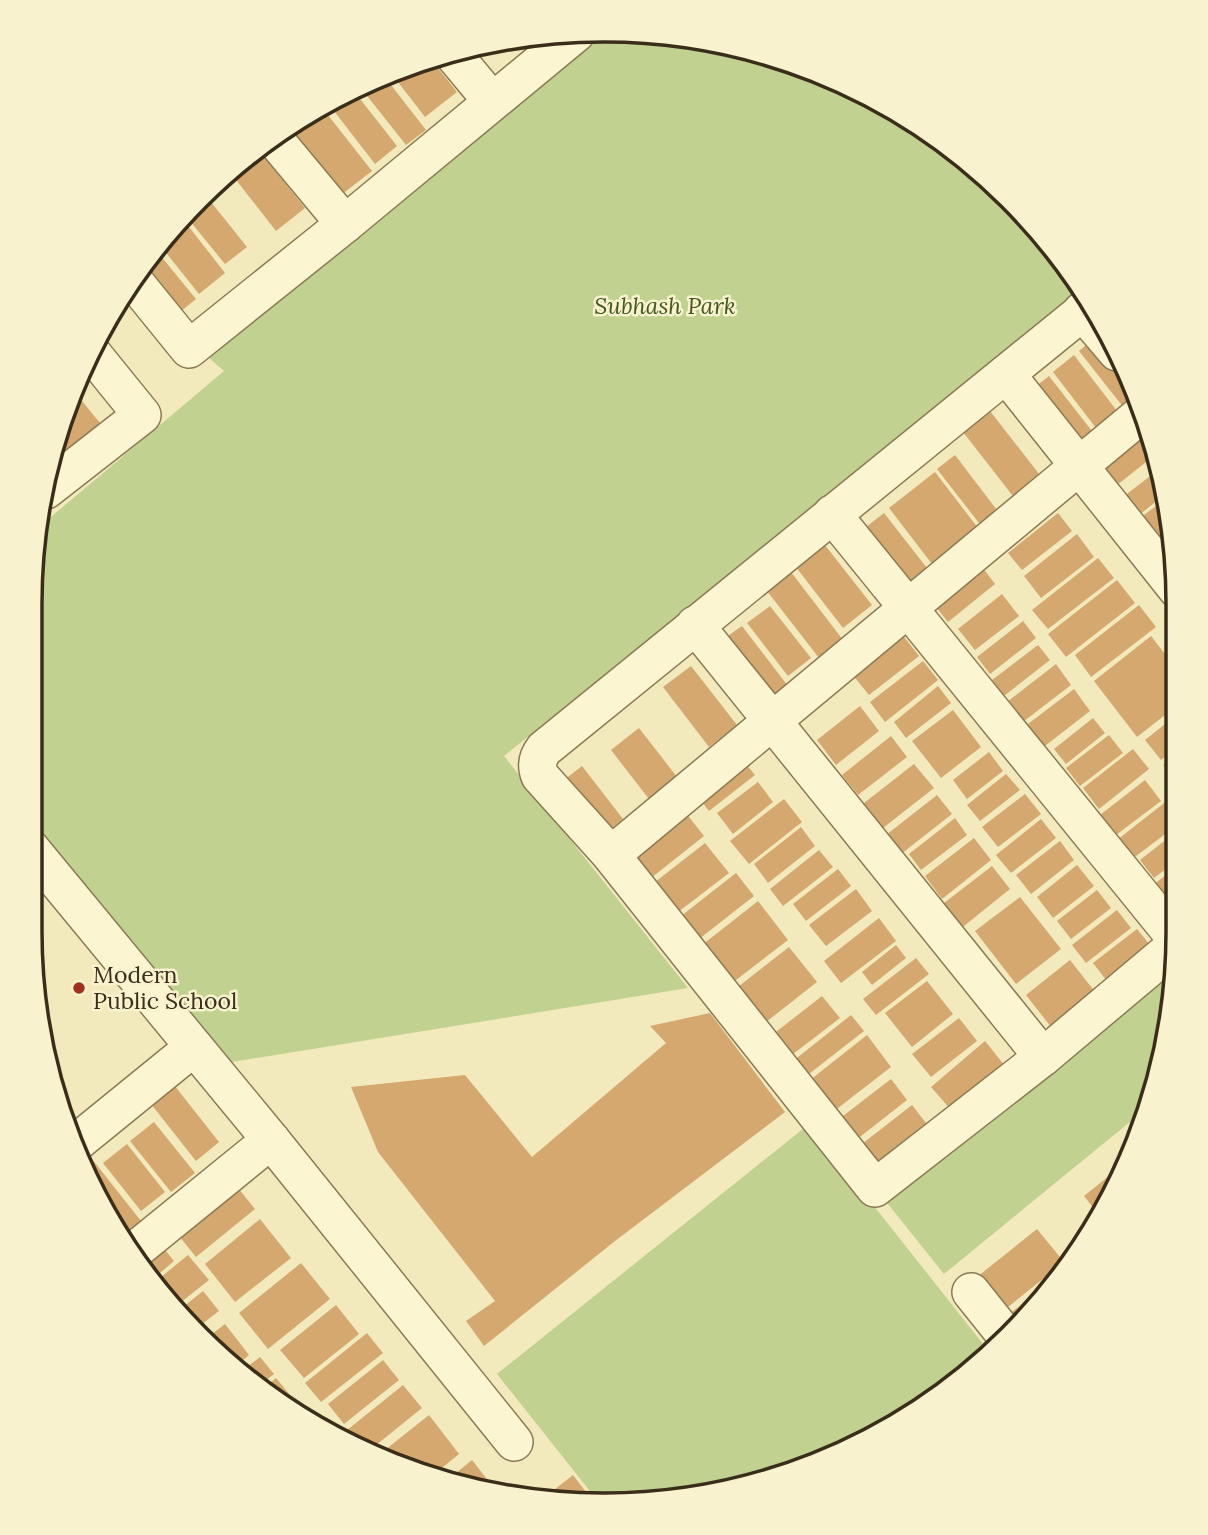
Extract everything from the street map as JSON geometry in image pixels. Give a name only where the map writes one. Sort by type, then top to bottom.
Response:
[{"type":"street","points":[[140,288],[189,349],[563,43]]},
{"type":"street","points":[[459,61],[492,101]]},
{"type":"street","points":[[280,146],[345,224]]},
{"type":"street","points":[[1083,311],[695,625],[539,755],[537,769],[540,776],[611,855],[875,1188],[1043,1057],[1165,954]]},
{"type":"street","points":[[56,482],[142,415],[98,360]]},
{"type":"street","points":[[1006,374],[1165,574]]},
{"type":"street","points":[[611,855],[1135,420]]},
{"type":"street","points":[[832,514],[1166,927]]},
{"type":"street","points":[[695,625],[1043,1057]]},
{"type":"street","points":[[42,863],[271,1140],[514,1442]]},
{"type":"street","points":[[82,1138],[194,1047]]},
{"type":"street","points":[[140,1247],[271,1140]]},
{"type":"street","points":[[971,1292],[1000,1329]]},
{"type":"green space","name":"Subhash Park","points":[[593,42],[641,43],[714,53],[785,72],[853,100],[916,137],[975,181],[1027,233],[1074,297],[504,756],[688,988],[232,1062],[42,832],[42,604],[49,519],[224,371],[209,358]]},
{"type":"green space","points":[[1166,946],[1155,1041],[1133,1119],[944,1274],[880,1194]]},
{"type":"green space","points":[[809,1124],[984,1345],[946,1377],[885,1418],[819,1450],[749,1474],[714,1482],[641,1492],[591,1493],[497,1374]]},
{"type":"building","points":[[438,68],[457,92],[425,117],[398,82]]},
{"type":"building","points":[[391,84],[426,130],[406,145],[366,95]]},
{"type":"building","points":[[359,98],[397,146],[375,164],[334,111]]},
{"type":"building","points":[[328,115],[372,171],[341,195],[294,136]]},
{"type":"building","points":[[264,157],[305,208],[276,231],[235,179]]},
{"type":"building","points":[[211,203],[247,247],[225,264],[191,223]]},
{"type":"building","points":[[188,226],[225,273],[199,294],[166,252]]},
{"type":"building","points":[[162,257],[196,299],[175,316],[146,279]]},
{"type":"building","points":[[1098,335],[1129,404],[1124,408],[1079,351]]},
{"type":"building","points":[[1074,355],[1117,411],[1096,428],[1053,372]]},
{"type":"building","points":[[1049,376],[1095,435],[1072,453],[1026,394]]},
{"type":"building","points":[[81,400],[105,429],[60,466]]},
{"type":"building","points":[[990,411],[1043,479],[1016,500],[963,432]]},
{"type":"building","points":[[1138,430],[1147,461],[1112,489],[1094,465]]},
{"type":"building","points":[[955,455],[1003,518],[986,532],[937,469]]},
{"type":"building","points":[[935,472],[978,528],[932,564],[889,508]]},
{"type":"building","points":[[1151,476],[1156,501],[1134,519],[1119,500]]},
{"type":"building","points":[[1157,505],[1161,534],[1152,542],[1136,521]]},
{"type":"building","points":[[884,513],[927,568],[899,590],[857,534]]},
{"type":"building","points":[[1058,513],[1072,531],[1022,570],[1008,553]]},
{"type":"building","points":[[1077,534],[1094,557],[1041,598],[1024,576]]},
{"type":"building","points":[[1162,539],[1164,558],[1148,550]]},
{"type":"building","points":[[821,540],[872,605],[843,628],[792,562]]},
{"type":"building","points":[[1098,558],[1114,578],[1048,629],[1032,610]]},
{"type":"building","points":[[980,564],[995,584],[948,622],[932,602]]},
{"type":"building","points":[[791,572],[843,640],[819,658],[767,591]]},
{"type":"building","points":[[1117,580],[1135,603],[1066,657],[1048,634]]},
{"type":"building","points":[[1002,594],[1019,616],[975,650],[958,629]]},
{"type":"building","points":[[1139,605],[1156,627],[1091,677],[1075,655]]},
{"type":"building","points":[[770,606],[811,658],[788,676],[747,623]]},
{"type":"building","points":[[1023,621],[1036,638],[990,674],[977,657]]},
{"type":"building","points":[[742,626],[791,690],[773,704],[722,640]]},
{"type":"building","points":[[898,629],[919,656],[869,695],[847,668]]},
{"type":"building","points":[[1151,636],[1166,655],[1166,714],[1137,737],[1094,681]]},
{"type":"building","points":[[1038,645],[1050,660],[1004,696],[992,680]]},
{"type":"building","points":[[923,661],[938,680],[885,722],[870,702]]},
{"type":"building","points":[[1056,664],[1071,685],[1019,725],[1003,705]]},
{"type":"building","points":[[691,666],[737,725],[709,747],[663,687]]},
{"type":"building","points":[[938,686],[951,703],[906,738],[894,722]]},
{"type":"building","points":[[1074,689],[1090,711],[1041,749],[1024,727]]},
{"type":"building","points":[[860,706],[879,731],[836,765],[817,740]]},
{"type":"building","points":[[953,710],[981,747],[941,778],[912,741]]},
{"type":"building","points":[[1093,718],[1105,733],[1066,764],[1054,749]]},
{"type":"building","points":[[1166,723],[1166,756],[1161,760],[1145,740]]},
{"type":"building","points":[[639,728],[684,786],[656,808],[611,750]]},
{"type":"building","points":[[1109,735],[1123,753],[1080,786],[1066,768]]},
{"type":"building","points":[[891,736],[907,757],[858,795],[842,775]]},
{"type":"building","points":[[1133,749],[1149,769],[1099,809],[1083,788]]},
{"type":"building","points":[[989,752],[1003,771],[967,799],[953,780]]},
{"type":"building","points":[[737,753],[755,775],[709,811],[692,789]]},
{"type":"building","points":[[914,764],[934,788],[883,828],[864,803]]},
{"type":"building","points":[[582,766],[623,819],[600,837],[559,784]]},
{"type":"building","points":[[1006,774],[1020,790],[980,821],[967,805]]},
{"type":"building","points":[[1145,780],[1161,801],[1116,835],[1100,815]]},
{"type":"building","points":[[758,782],[773,802],[733,834],[717,813]]},
{"type":"building","points":[[1025,794],[1041,814],[998,847],[982,827]]},
{"type":"building","points":[[937,795],[952,814],[901,854],[886,835]]},
{"type":"building","points":[[784,799],[802,822],[749,864],[730,841]]},
{"type":"building","points":[[1166,802],[1166,834],[1132,859],[1117,840]]},
{"type":"building","points":[[678,803],[704,836],[646,882],[620,849]]},
{"type":"building","points":[[955,818],[967,835],[921,870],[909,854]]},
{"type":"building","points":[[1041,819],[1056,838],[1011,873],[996,855]]},
{"type":"building","points":[[801,827],[815,846],[768,883],[754,864]]},
{"type":"building","points":[[974,838],[991,860],[942,899],[925,876]]},
{"type":"building","points":[[1166,840],[1166,869],[1154,878],[1140,860]]},
{"type":"building","points":[[1060,841],[1074,860],[1031,894],[1016,875]]},
{"type":"building","points":[[705,843],[729,873],[673,916],[650,886]]},
{"type":"building","points":[[819,850],[833,867],[783,906],[770,889]]},
{"type":"building","points":[[1077,865],[1094,886],[1053,918],[1037,897]]},
{"type":"building","points":[[992,866],[1010,889],[954,934],[935,910]]},
{"type":"building","points":[[838,869],[851,886],[806,921],[793,904]]},
{"type":"building","points":[[736,873],[754,896],[694,943],[676,920]]},
{"type":"building","points":[[1166,875],[1166,899],[1153,885]]},
{"type":"building","points":[[856,889],[872,911],[826,946],[809,925]]},
{"type":"building","points":[[1097,890],[1111,908],[1071,939],[1057,921]]},
{"type":"building","points":[[1020,897],[1061,949],[1016,984],[975,931]]},
{"type":"building","points":[[758,901],[788,940],[727,987],[697,949]]},
{"type":"building","points":[[1117,910],[1131,928],[1086,963],[1072,945]]},
{"type":"building","points":[[879,918],[896,941],[841,983],[824,961]]},
{"type":"building","points":[[1137,929],[1154,950],[1110,985],[1093,963]]},
{"type":"building","points":[[896,945],[906,958],[872,985],[862,972]]},
{"type":"building","points":[[789,947],[817,982],[761,1026],[734,990]]},
{"type":"building","points":[[916,958],[929,974],[876,1015],[863,999]]},
{"type":"building","points":[[1070,960],[1099,997],[1055,1032],[1026,995]]},
{"type":"building","points":[[927,981],[953,1014],[912,1047],[885,1013]]},
{"type":"building","points":[[822,996],[840,1018],[784,1061],[767,1039]]},
{"type":"building","points":[[710,1013],[785,1112],[615,1241],[484,1346],[466,1321],[495,1301],[378,1152],[351,1087],[465,1075],[532,1157],[666,1043],[650,1026]]},
{"type":"building","points":[[851,1015],[864,1031],[800,1081],[788,1065]]},
{"type":"building","points":[[959,1018],[977,1041],[931,1077],[912,1054]]},
{"type":"building","points":[[867,1035],[891,1067],[829,1115],[805,1084]]},
{"type":"building","points":[[985,1041],[1005,1066],[952,1111],[931,1087]]},
{"type":"building","points":[[891,1079],[907,1100],[856,1140],[839,1119]]},
{"type":"building","points":[[174,1085],[219,1142],[196,1161],[151,1104]]},
{"type":"building","points":[[912,1105],[926,1123],[873,1165],[858,1147]]},
{"type":"building","points":[[154,1122],[195,1173],[171,1192],[130,1141]]},
{"type":"building","points":[[127,1144],[165,1192],[141,1211],[103,1163]]},
{"type":"building","points":[[91,1160],[141,1221],[129,1231],[117,1212]]},
{"type":"building","points":[[1110,1175],[1093,1208],[1084,1196]]},
{"type":"building","points":[[234,1183],[255,1209],[196,1257],[175,1231]]},
{"type":"building","points":[[260,1219],[291,1258],[235,1302],[205,1264]]},
{"type":"building","points":[[1037,1229],[1061,1258],[1049,1274],[1003,1311],[977,1277]]},
{"type":"building","points":[[157,1240],[174,1261],[159,1274],[143,1251]]},
{"type":"building","points":[[188,1255],[209,1280],[181,1302],[161,1277]]},
{"type":"building","points":[[301,1263],[330,1299],[268,1349],[239,1313]]},
{"type":"building","points":[[203,1291],[219,1311],[203,1324],[185,1306]]},
{"type":"building","points":[[1032,1296],[1010,1319],[1008,1315]]},
{"type":"building","points":[[336,1305],[359,1334],[304,1378],[280,1350]]},
{"type":"building","points":[[225,1324],[249,1355],[242,1361],[213,1334]]},
{"type":"building","points":[[367,1333],[383,1353],[321,1402],[305,1383]]},
{"type":"building","points":[[260,1357],[274,1374],[266,1380],[248,1366]]},
{"type":"building","points":[[383,1360],[399,1380],[344,1424],[328,1404]]},
{"type":"building","points":[[276,1378],[293,1399],[292,1398],[270,1383]]},
{"type":"building","points":[[403,1385],[422,1408],[377,1445],[347,1431]]},
{"type":"building","points":[[429,1415],[459,1454],[441,1469],[386,1449]]},
{"type":"building","points":[[472,1460],[488,1481],[459,1474],[456,1473]]},
{"type":"building","points":[[573,1475],[586,1493],[567,1492],[553,1490]]},
{"type":"place","name":"Modern Public School","points":[[79,988]]}]
